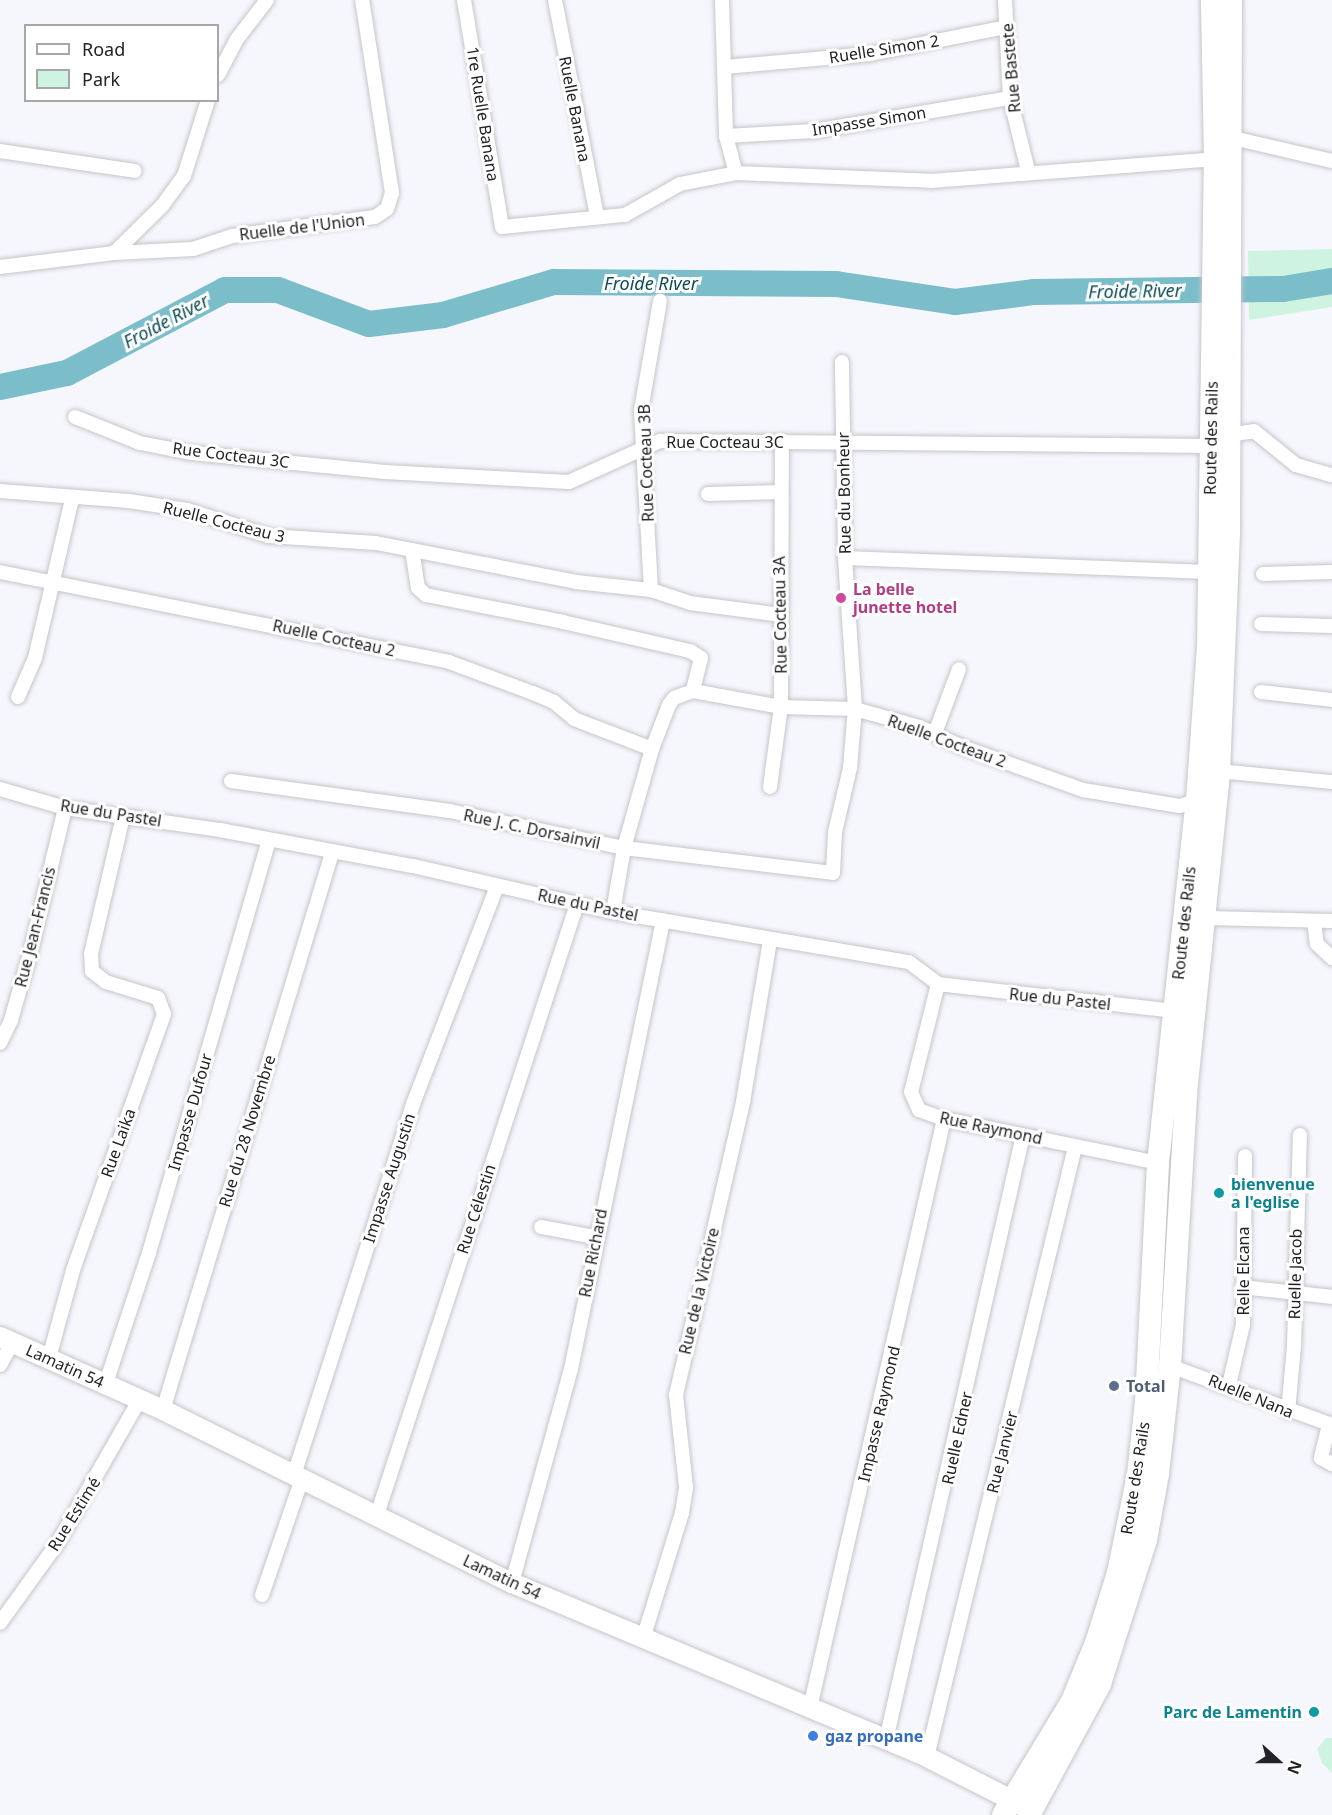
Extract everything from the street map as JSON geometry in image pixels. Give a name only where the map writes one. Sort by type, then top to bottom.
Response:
[{"type":"main road","name":"Route des Rails","points":[[1212,0],[1215,159],[1223,201]]},
{"type":"main road","name":"Route des Rails","points":[[1019,1810],[1072,1701],[1118,1573],[1138,1475],[1146,1401],[1158,1163],[1197,800],[1209,572],[1219,440],[1223,201],[1233,138],[1231,0]]},
{"type":"main road","name":"Route des Rails","points":[[1019,1810],[1100,1684],[1126,1610],[1158,1474],[1170,1366],[1186,1093],[1207,918],[1219,771],[1229,531],[1219,440]]},
{"type":"street","points":[[219,73],[237,39],[267,0]]},
{"type":"street","name":"Ruelle de l'Union","points":[[0,267],[114,253],[193,249],[232,236],[375,217],[387,209],[392,193],[362,0]]},
{"type":"street","name":"1re Ruelle Banana","points":[[464,0],[502,227],[597,217]]},
{"type":"street","name":"Ruelle Banana","points":[[555,0],[597,217]]},
{"type":"street","points":[[722,0],[726,136],[736,173]]},
{"type":"street","name":"Rue Bastete","points":[[1005,0],[1010,98],[1028,171]]},
{"type":"street","name":"Ruelle Simon 2","points":[[725,67],[870,54],[1006,27]]},
{"type":"street","name":"Impasse Simon","points":[[726,136],[814,132],[1010,98]]},
{"type":"street","points":[[114,253],[162,206],[184,176],[207,102]]},
{"type":"street","points":[[1233,138],[1332,161]]},
{"type":"street","points":[[0,151],[135,171]]},
{"type":"street","points":[[597,217],[625,215],[680,184],[736,173],[931,181],[1028,171],[1215,159]]},
{"type":"street","name":"Rue Cocteau 3B","points":[[651,590],[641,410],[660,301]]},
{"type":"street","name":"Rue du Bonheur","points":[[833,873],[835,832],[850,768],[855,709],[845,558],[842,362]]},
{"type":"street","name":"Rue Cocteau 3C","points":[[75,417],[140,443],[192,453],[385,472],[569,482],[660,441],[1219,440],[1254,431],[1296,465],[1332,475]]},
{"type":"street","name":"Rue Cocteau 3A","points":[[770,787],[781,707],[782,441]]},
{"type":"street","name":"Ruelle Cocteau 3","points":[[0,491],[72,499],[129,501],[187,510],[269,536],[376,543],[576,582],[651,590],[690,603],[782,615]]},
{"type":"street","points":[[708,494],[781,492]]},
{"type":"street","points":[[18,697],[35,658],[72,499]]},
{"type":"street","points":[[412,550],[418,588],[426,595],[586,627],[690,651],[701,658],[693,691],[674,698],[669,705],[652,749],[624,848],[613,912]]},
{"type":"street","points":[[845,558],[1209,572]]},
{"type":"street","name":"Ruelle Cocteau 2","points":[[0,572],[449,662],[533,693],[554,702],[574,719],[652,749]]},
{"type":"street","points":[[1263,574],[1332,572]]},
{"type":"street","points":[[1261,624],[1332,626]]},
{"type":"street","points":[[935,733],[959,669]]},
{"type":"street","name":"Ruelle Cocteau 2","points":[[693,691],[781,707],[855,709],[935,733],[960,746],[1083,790],[1180,806],[1197,800]]},
{"type":"street","points":[[1261,692],[1332,700]]},
{"type":"street","points":[[1219,771],[1332,782]]},
{"type":"street","name":"Rue J. C. Dorsainvil","points":[[231,781],[450,811],[624,848],[833,873]]},
{"type":"street","name":"Rue du Pastel","points":[[0,789],[65,808],[269,840],[497,885],[613,912],[909,962],[938,984],[1174,1011]]},
{"type":"street","name":"Rue Jean-Francis","points":[[0,1043],[11,1020],[30,954],[65,808]]},
{"type":"street","name":"Rue Laika","points":[[49,1358],[73,1270],[164,1014],[158,998],[106,982],[92,971],[92,954],[123,816]]},
{"type":"street","name":"Impasse Dufour","points":[[106,1383],[149,1253],[269,840]]},
{"type":"street","name":"Rue du 28 Novembre","points":[[163,1410],[332,853]]},
{"type":"street","name":"Impasse Augustin","points":[[262,1595],[413,1104],[497,885]]},
{"type":"street","name":"Rue Célestin","points":[[377,1515],[577,904]]},
{"type":"street","points":[[1207,918],[1332,921]]},
{"type":"street","name":"Rue Richard","points":[[512,1583],[571,1369],[596,1237],[663,920]]},
{"type":"street","points":[[1314,921],[1317,944],[1332,958]]},
{"type":"street","name":"Rue de la Victoire","points":[[643,1639],[682,1513],[686,1487],[676,1395],[743,1102],[770,940]]},
{"type":"street","name":"Rue Raymond","points":[[938,984],[911,1092],[919,1110],[944,1119],[1158,1163]]},
{"type":"street","name":"Impasse Raymond","points":[[810,1708],[944,1119]]},
{"type":"street","name":"Ruelle Edner","points":[[886,1740],[1023,1135]]},
{"type":"street","name":"Ruelle Jacob","points":[[1288,1412],[1300,1135]]},
{"type":"street","name":"Rue Janvier","points":[[927,1757],[1076,1146]]},
{"type":"street","name":"Relle Elcana","points":[[1229,1385],[1243,1325],[1245,1156]]},
{"type":"street","points":[[541,1227],[596,1237]]},
{"type":"street","points":[[1242,1287],[1332,1297]]},
{"type":"street","points":[[0,1365],[6,1340]]},
{"type":"street","name":"Lamatin 54","points":[[6,1340],[163,1410],[512,1583],[927,1757],[1019,1810]]},
{"type":"street","name":"Ruelle Nana","points":[[1170,1366],[1229,1385],[1288,1412],[1330,1425]]},
{"type":"street","name":"Rue Estimé","points":[[0,1623],[57,1544],[139,1401]]},
{"type":"street","points":[[1330,1425],[1321,1458],[1332,1464]]},
{"type":"green space","points":[[1332,249],[1332,307],[1249,320],[1248,251]]},
{"type":"green space","points":[[1326,1738],[1332,1738],[1332,1773],[1322,1763],[1317,1749]]},
{"type":"waterway","name":"Froide River","points":[[0,387],[67,373],[225,290],[278,290],[369,324],[443,315],[554,282],[836,284],[955,302],[1034,292],[1283,289],[1332,281]]},
{"type":"place","name":"La belle junette hotel","points":[[841,598]]},
{"type":"place","name":"bienvenue a l'eglise","points":[[1219,1193]]},
{"type":"place","name":"Total","points":[[1114,1386]]},
{"type":"place","name":"Parc de Lamentin","points":[[1314,1712]]},
{"type":"place","name":"gaz propane","points":[[813,1736]]}]
